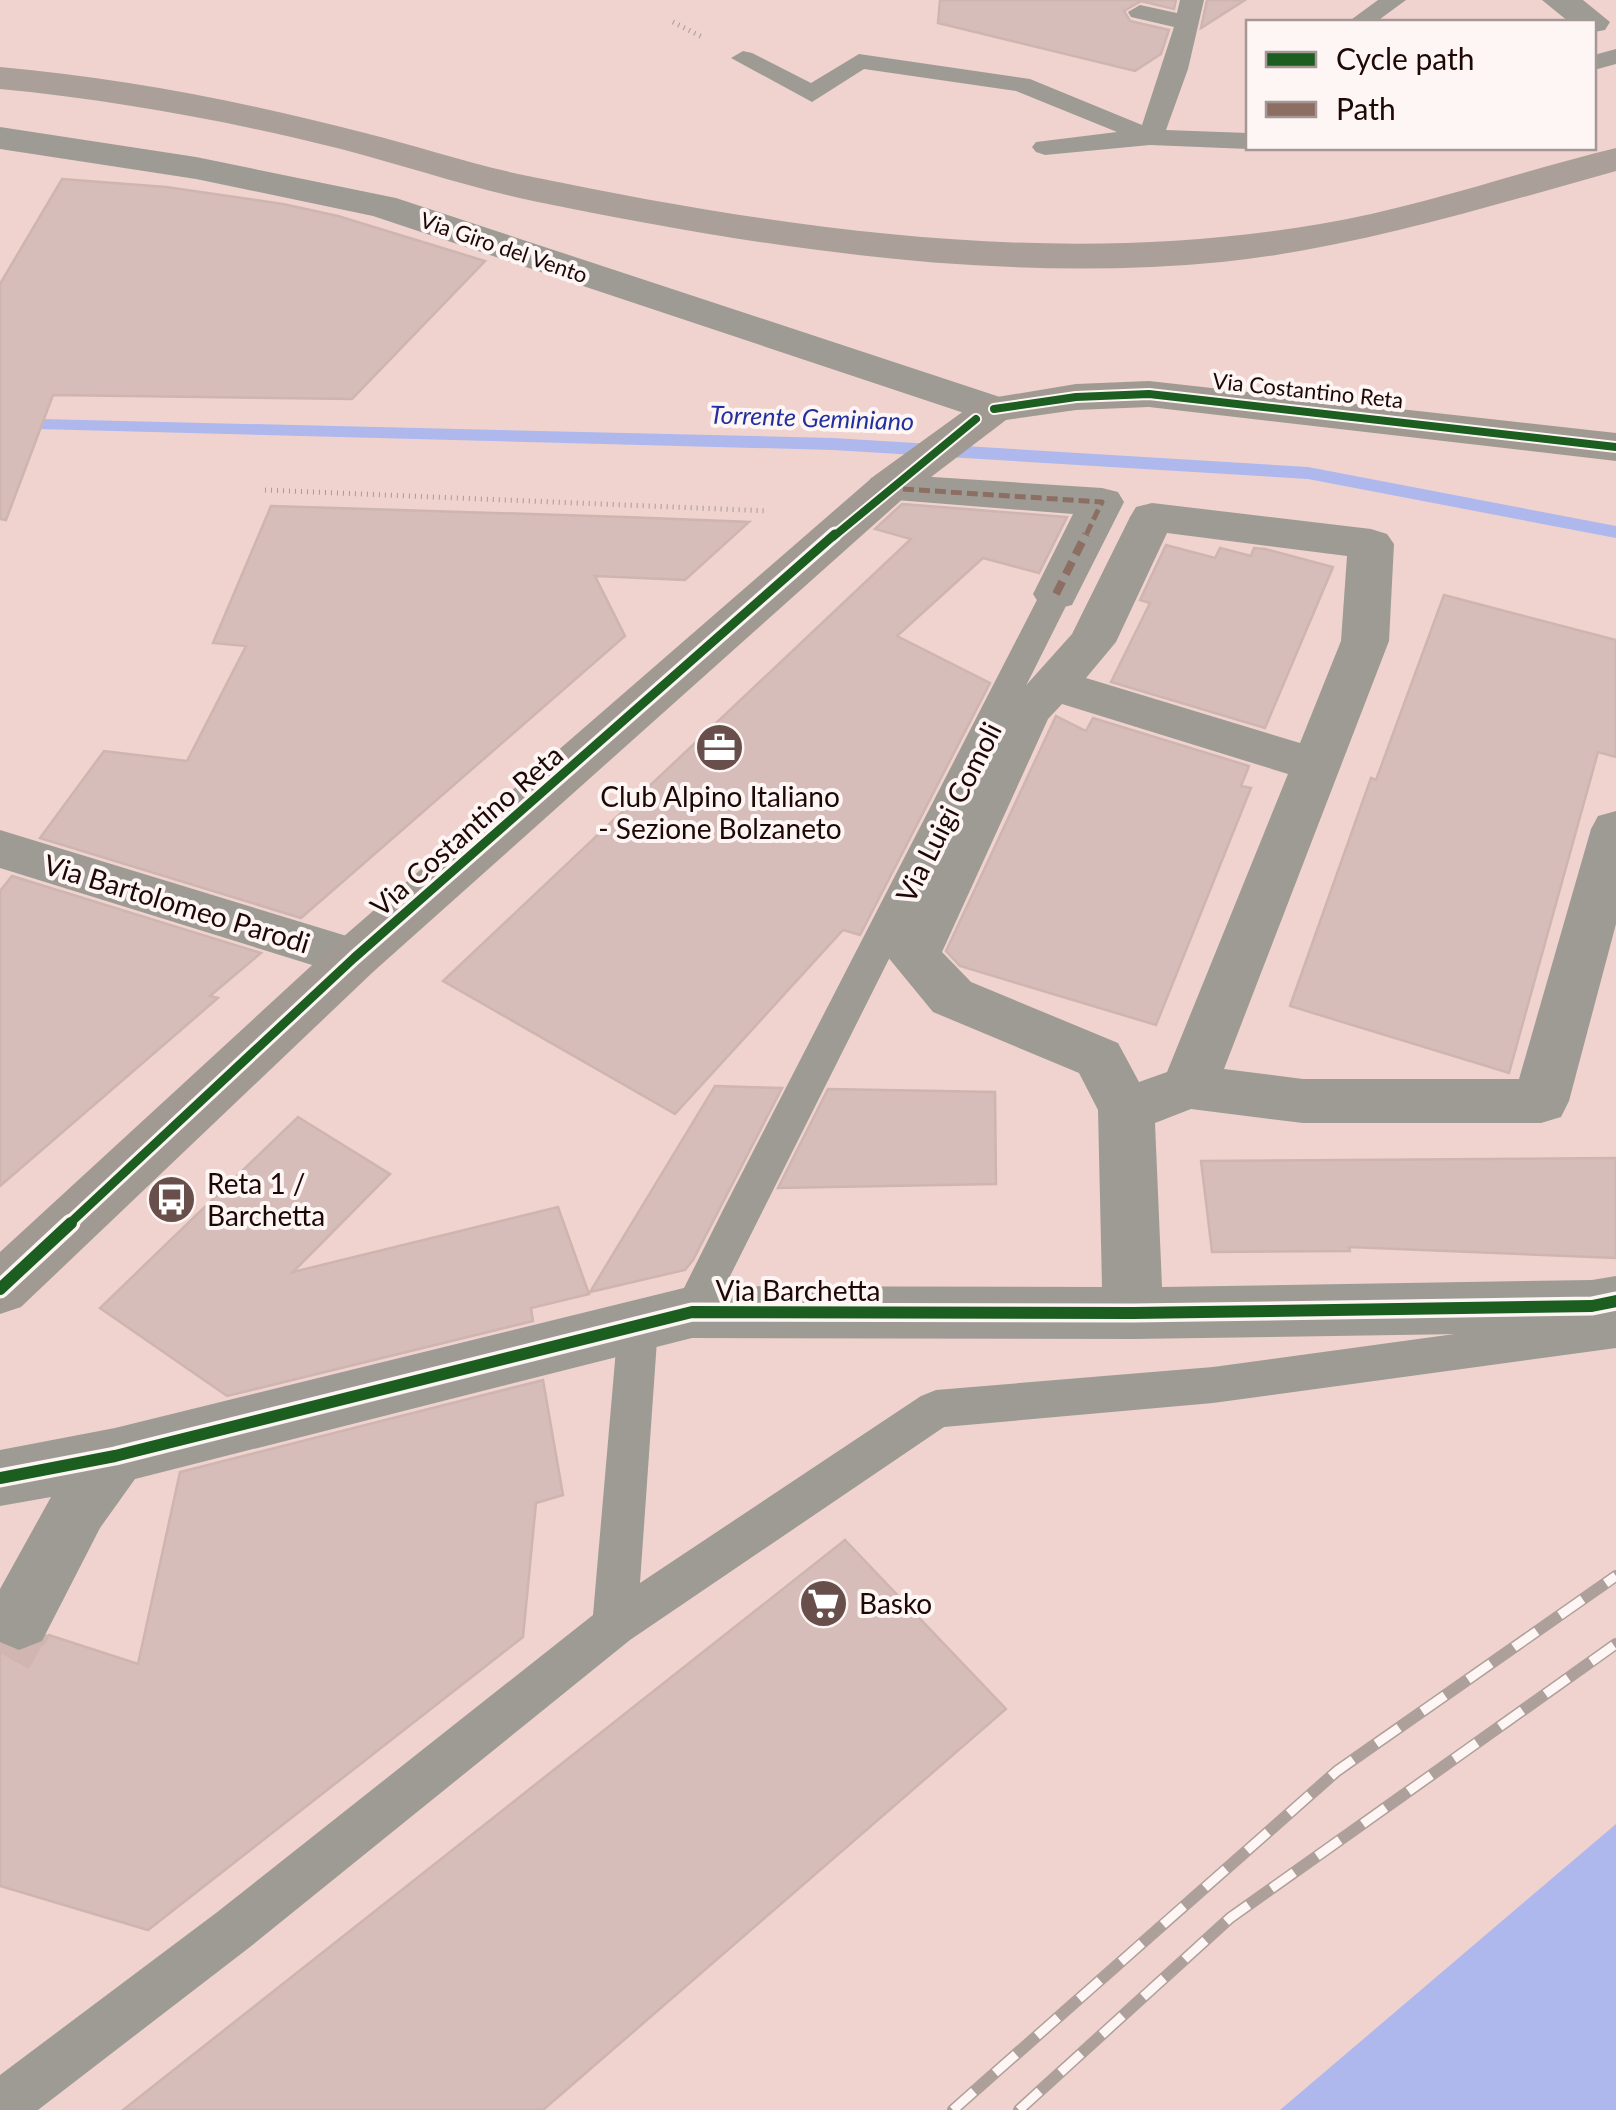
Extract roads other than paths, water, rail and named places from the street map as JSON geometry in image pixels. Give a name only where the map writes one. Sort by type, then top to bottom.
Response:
[{"type":"highway","points":[[0,78],[108,91],[352,141],[529,188],[745,226],[994,254],[1230,248],[1318,236],[1409,216],[1616,159]]},
{"type":"main road","name":"Via Costantino Reta","points":[[0,1289],[354,958],[878,496],[985,414],[1076,397],[1149,394],[1616,447]]},
{"type":"street","points":[[1560,0],[1589,20]]},
{"type":"street","name":"Via Giro del Vento","points":[[0,138],[196,168],[382,206],[985,414]]},
{"type":"street","name":"Via Luigi Comoli","points":[[878,496],[1102,502],[1056,594]]},
{"type":"street","points":[[1133,1313],[1126,1110],[1099,1058],[952,997],[914,956],[1027,712],[1092,642],[1152,517],[1371,544],[1364,641],[1189,1088]]},
{"type":"street","points":[[1052,684],[1316,765]]},
{"type":"street","points":[[1126,1110],[1189,1088],[1303,1100],[1541,1101],[1616,830]]},
{"type":"street","name":"Via Bartolomeo Parodi","points":[[0,849],[354,958]]},
{"type":"street","name":"Via Barchetta","points":[[0,1478],[115,1456],[665,1319],[1592,1306],[1616,1301]]},
{"type":"street","points":[[20,1619],[78,1508],[115,1456]]},
{"type":"lane","points":[[1363,20],[1394,0]]},
{"type":"lane","points":[[1140,12],[1188,11],[1176,68],[1150,137]]},
{"type":"lane","points":[[743,58],[812,94],[858,62],[1021,84],[1150,137]]},
{"type":"lane","points":[[1046,146],[1150,137],[1246,142]]},
{"type":"lane","name":"Via Luigi Comoli","points":[[665,1319],[820,1052],[942,830],[1056,594]]},
{"type":"lane","points":[[614,1625],[665,1319]]},
{"type":"lane","points":[[0,2107],[233,1930],[614,1625],[936,1409],[1212,1385],[1616,1330]]},
{"type":"water","points":[[1616,1824],[1616,2110],[1280,2110]]},
{"type":"waterway","name":"Torrente Geminiano","points":[[0,423],[833,444],[1308,473],[1616,532]]},
{"type":"tunnel","points":[[0,1653],[19,1619]]},
{"type":"railway","points":[[953,2110],[1337,1771],[1616,1576]]},
{"type":"railway","points":[[1019,2110],[1230,1918],[1616,1644]]},
{"type":"place","name":"Club Alpino Italiano - Sezione Bolzaneto","points":[[720,748]]},
{"type":"place","name":"Reta 1 / Barchetta","points":[[172,1199]]},
{"type":"place","name":"Basko","points":[[824,1603]]}]
